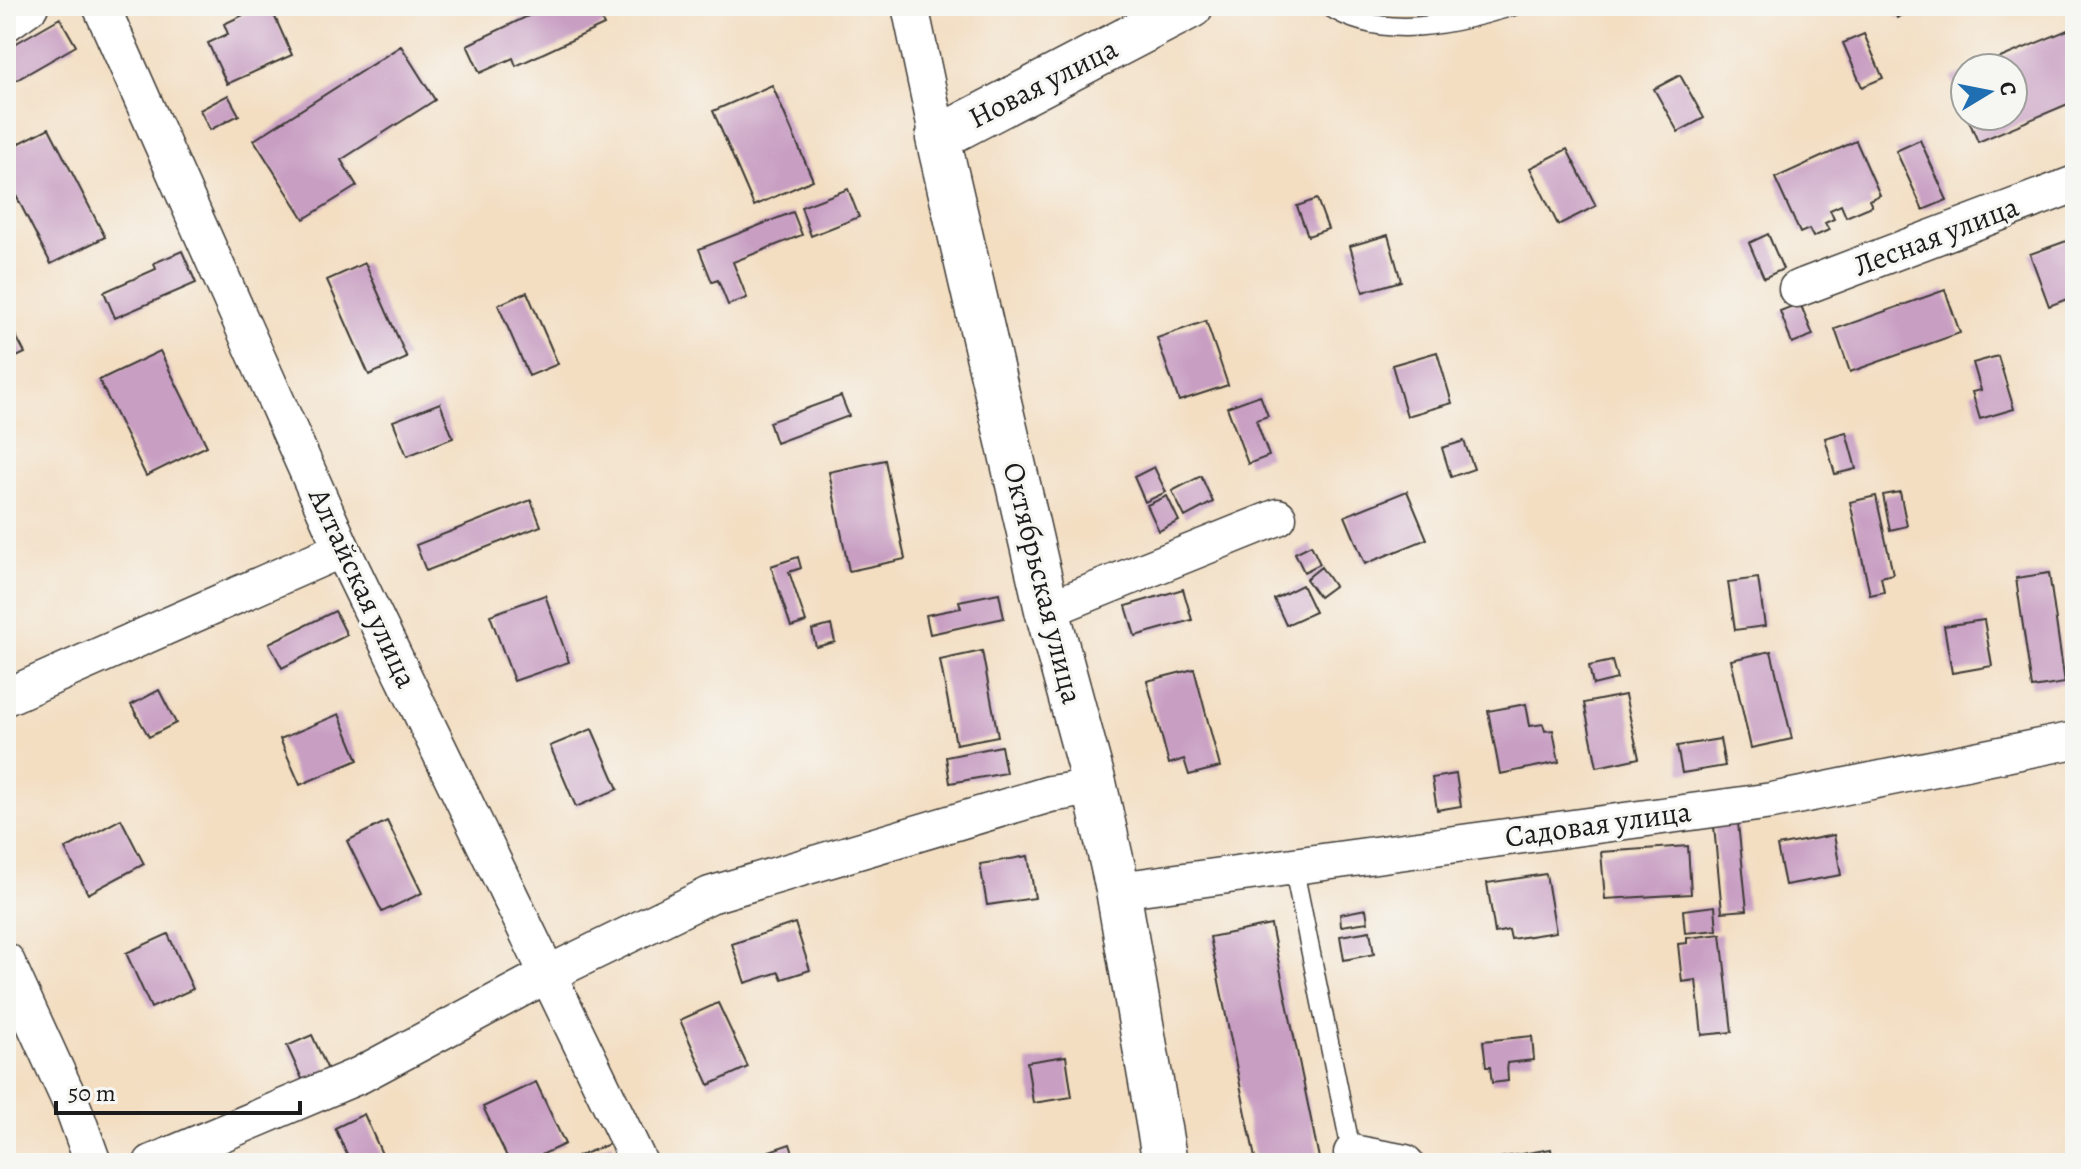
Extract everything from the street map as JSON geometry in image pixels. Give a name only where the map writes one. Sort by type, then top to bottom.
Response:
[{"type":"street","points":[[6,23],[30,6]]},
{"type":"street","name":"Алтайская улица","points":[[101,6],[342,549],[550,973],[639,1163]]},
{"type":"street","name":"Октябрьская улица","points":[[910,6],[1047,610],[1095,787],[1118,890],[1165,1163]]},
{"type":"street","name":"Новая улица","points":[[938,138],[1191,6]]},
{"type":"street","name":"Лесная улица","points":[[1797,289],[2075,184]]},
{"type":"street","points":[[1047,610],[1278,517]]},
{"type":"street","points":[[6,697],[342,549]]},
{"type":"street","name":"Садовая улица","points":[[1118,890],[1772,801],[2075,740]]},
{"type":"street","points":[[152,1163],[360,1075],[550,973],[710,895],[1050,794],[1095,787]]},
{"type":"street","points":[[6,961],[74,1110],[93,1163]]},
{"type":"street","points":[[1353,1158],[1405,1163]]},
{"type":"lane","points":[[1328,6],[1361,21],[1417,26],[1441,25],[1514,6]]},
{"type":"lane","points":[[1293,865],[1353,1158]]},
{"type":"building","points":[[262,6],[270,6],[292,55],[227,84],[208,43],[228,34],[224,24]]},
{"type":"building","points":[[549,6],[595,6],[604,25],[516,66],[513,58],[480,73],[467,45]]},
{"type":"building","points":[[1891,6],[1922,6],[1897,18]]},
{"type":"building","points":[[60,18],[76,46],[6,86],[6,49]]},
{"type":"building","points":[[2075,27],[2075,101],[2029,120],[2029,52],[2015,52]]},
{"type":"building","points":[[1864,34],[1883,78],[1862,87],[1843,43]]},
{"type":"building","points":[[401,46],[435,100],[341,160],[357,186],[304,219],[254,140]]},
{"type":"building","points":[[1680,75],[1704,118],[1678,132],[1654,89]]},
{"type":"building","points":[[772,85],[813,180],[754,206],[713,111]]},
{"type":"building","points":[[228,95],[239,115],[210,130],[200,110]]},
{"type":"building","points":[[49,128],[105,237],[51,264],[6,176],[6,150]]},
{"type":"building","points":[[1974,132],[2002,132],[1978,142]]},
{"type":"building","points":[[1920,140],[1947,200],[1923,210],[1896,151]]},
{"type":"building","points":[[1856,141],[1880,195],[1869,200],[1872,206],[1846,217],[1841,205],[1830,210],[1834,219],[1825,223],[1829,230],[1813,237],[1809,229],[1800,233],[1775,178]]},
{"type":"building","points":[[1567,149],[1596,206],[1558,225],[1530,168]]},
{"type":"building","points":[[848,189],[859,217],[811,236],[801,207]]},
{"type":"building","points":[[1317,199],[1328,229],[1308,236],[1297,206]]},
{"type":"building","points":[[793,212],[802,235],[733,262],[747,298],[728,305],[718,280],[712,282],[699,249]]},
{"type":"building","points":[[1768,234],[1783,269],[1764,278],[1749,243]]},
{"type":"building","points":[[1388,235],[1401,281],[1363,292],[1350,246]]},
{"type":"building","points":[[2075,238],[2075,296],[2049,306],[2030,254]]},
{"type":"building","points":[[182,251],[196,283],[115,318],[104,292],[156,269],[154,263]]},
{"type":"building","points":[[365,263],[407,358],[369,375],[327,280]]},
{"type":"building","points":[[1945,290],[1960,333],[1850,372],[1835,329]]},
{"type":"building","points":[[527,292],[558,364],[529,376],[498,305]]},
{"type":"building","points":[[1800,303],[1813,335],[1792,343],[1780,311]]},
{"type":"building","points":[[1206,321],[1228,385],[1179,401],[1157,338]]},
{"type":"building","points":[[16,336],[25,353],[6,362],[6,341]]},
{"type":"building","points":[[160,351],[207,446],[146,476],[99,380]]},
{"type":"building","points":[[1437,352],[1452,403],[1407,416],[1392,365]]},
{"type":"building","points":[[1998,356],[2014,409],[1980,419],[1972,392],[1981,390],[1973,363]]},
{"type":"building","points":[[1260,395],[1268,416],[1256,420],[1269,456],[1248,464],[1227,407]]},
{"type":"building","points":[[841,396],[849,416],[776,443],[769,422]]},
{"type":"building","points":[[440,403],[453,438],[407,456],[393,421]]},
{"type":"building","points":[[1846,432],[1856,469],[1835,474],[1825,438]]},
{"type":"building","points":[[1464,441],[1474,469],[1451,477],[1442,448]]},
{"type":"building","points":[[885,460],[905,559],[849,571],[829,472]]},
{"type":"building","points":[[1154,467],[1166,492],[1145,502],[1134,477]]},
{"type":"building","points":[[1201,476],[1213,502],[1185,517],[1172,491]]},
{"type":"building","points":[[1407,491],[1427,539],[1365,564],[1345,516]]},
{"type":"building","points":[[1900,492],[1907,526],[1890,530],[1883,495]]},
{"type":"building","points":[[1167,496],[1179,521],[1159,531],[1147,505]]},
{"type":"building","points":[[1876,496],[1893,574],[1881,577],[1884,592],[1870,595],[1850,502]]},
{"type":"building","points":[[531,500],[541,526],[426,571],[416,545]]},
{"type":"building","points":[[1311,545],[1320,564],[1304,572],[1295,553]]},
{"type":"building","points":[[798,557],[801,568],[789,572],[806,622],[791,627],[771,566]]},
{"type":"building","points":[[1321,567],[1334,586],[1319,597],[1306,579]]},
{"type":"building","points":[[2049,573],[2065,683],[2032,688],[2016,578]]},
{"type":"building","points":[[1758,578],[1765,626],[1735,630],[1728,582]]},
{"type":"building","points":[[1302,585],[1315,612],[1286,625],[1274,599]]},
{"type":"building","points":[[1183,589],[1192,620],[1135,636],[1126,606]]},
{"type":"building","points":[[999,593],[1004,618],[930,634],[926,615],[961,608],[959,601]]},
{"type":"building","points":[[545,595],[569,662],[514,681],[490,615]]},
{"type":"building","points":[[335,611],[347,635],[282,668],[269,643]]},
{"type":"building","points":[[1984,620],[1992,666],[1952,673],[1944,626]]},
{"type":"building","points":[[831,625],[835,642],[816,647],[812,630]]},
{"type":"building","points":[[982,651],[998,736],[956,744],[940,660]]},
{"type":"building","points":[[1771,651],[1792,739],[1751,748],[1731,660]]},
{"type":"building","points":[[1612,661],[1617,679],[1593,685],[1589,666]]},
{"type":"building","points":[[1194,669],[1220,767],[1189,775],[1184,759],[1169,764],[1147,681]]},
{"type":"building","points":[[159,690],[176,723],[149,737],[131,705]]},
{"type":"building","points":[[1625,695],[1639,758],[1597,767],[1584,703]]},
{"type":"building","points":[[1526,704],[1530,726],[1543,724],[1545,731],[1553,730],[1559,762],[1500,774],[1488,711]]},
{"type":"building","points":[[339,714],[358,760],[300,785],[280,739]]},
{"type":"building","points":[[592,729],[618,789],[576,807],[550,746]]},
{"type":"building","points":[[1720,739],[1725,766],[1682,773],[1677,746]]},
{"type":"building","points":[[1001,746],[1006,773],[950,783],[946,757]]},
{"type":"building","points":[[1456,774],[1461,806],[1437,810],[1432,778]]},
{"type":"building","points":[[121,819],[144,864],[88,894],[65,849]]},
{"type":"building","points":[[387,821],[422,893],[382,912],[347,841]]},
{"type":"building","points":[[1738,823],[1747,910],[1722,912],[1714,826]]},
{"type":"building","points":[[1834,835],[1841,875],[1785,885],[1777,846]]},
{"type":"building","points":[[1688,846],[1691,894],[1605,899],[1601,852]]},
{"type":"building","points":[[1028,856],[1035,898],[987,905],[980,864]]},
{"type":"building","points":[[1546,874],[1556,932],[1511,939],[1509,930],[1495,933],[1487,883]]},
{"type":"building","points":[[1715,906],[1717,930],[1685,933],[1683,910]]},
{"type":"building","points":[[1366,909],[1368,922],[1341,926],[1340,914]]},
{"type":"building","points":[[795,923],[810,970],[782,979],[779,972],[745,983],[732,944]]},
{"type":"building","points":[[1271,925],[1320,1163],[1256,1163],[1210,937]]},
{"type":"building","points":[[1370,931],[1374,954],[1344,960],[1340,936]]},
{"type":"building","points":[[168,934],[193,989],[151,1008],[126,953]]},
{"type":"building","points":[[1721,934],[1732,1032],[1702,1035],[1696,980],[1682,982],[1678,944],[1687,943],[1687,938]]},
{"type":"building","points":[[718,1003],[748,1067],[709,1085],[680,1020]]},
{"type":"building","points":[[312,1035],[328,1070],[303,1081],[287,1046]]},
{"type":"building","points":[[1532,1036],[1534,1060],[1507,1063],[1508,1081],[1492,1083],[1490,1067],[1486,1067],[1483,1041]]},
{"type":"building","points":[[1066,1056],[1072,1097],[1033,1103],[1027,1062]]},
{"type":"building","points":[[536,1082],[565,1144],[524,1163],[510,1163],[483,1107]]},
{"type":"building","points":[[364,1114],[386,1163],[351,1163],[335,1128]]},
{"type":"building","points":[[612,1143],[620,1163],[575,1163],[573,1158]]},
{"type":"building","points":[[790,1144],[796,1163],[744,1163],[743,1160]]},
{"type":"building","points":[[1551,1149],[1553,1163],[1500,1163],[1499,1158]]}]
